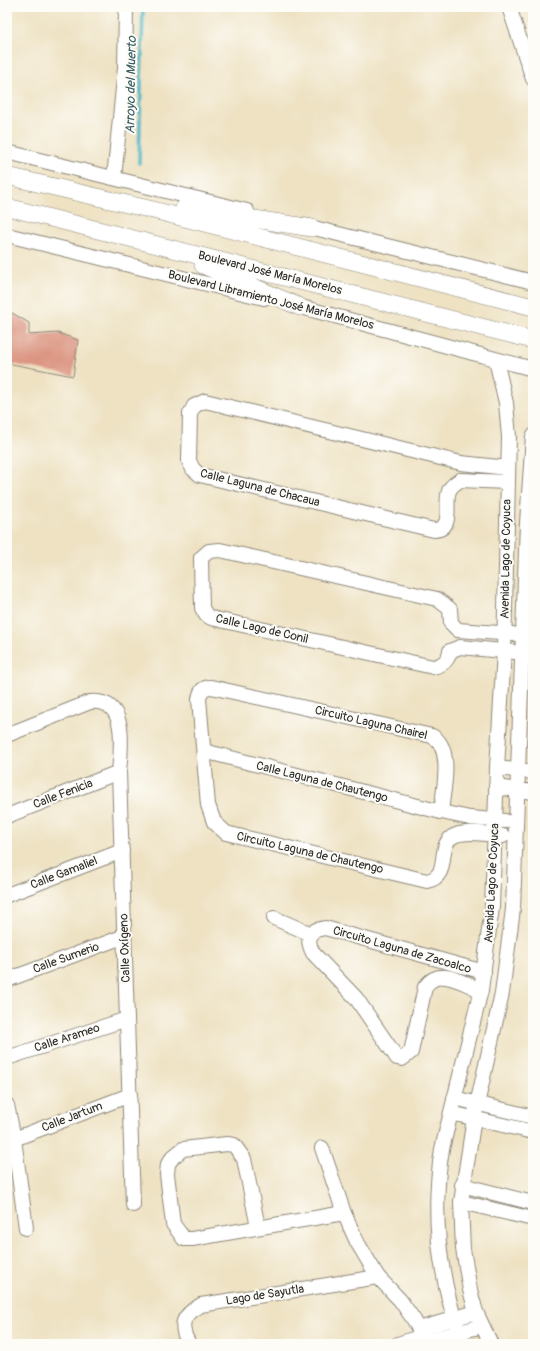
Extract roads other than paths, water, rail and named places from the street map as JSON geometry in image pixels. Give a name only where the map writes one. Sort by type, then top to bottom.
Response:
[{"type":"main road","points":[[7,176],[153,210],[533,307]]},
{"type":"main road","name":"Boulevard José María Morelos","points":[[7,207],[533,340]]},
{"type":"main road","points":[[153,210],[176,208],[193,209],[312,228]]},
{"type":"main road","points":[[147,242],[300,307]]},
{"type":"street","points":[[114,178],[125,68],[126,7]]},
{"type":"street","points":[[509,7],[533,79]]},
{"type":"street","points":[[7,152],[533,282]]},
{"type":"street","name":"Boulevard Libramiento José María Morelos","points":[[7,235],[300,307],[533,369]]},
{"type":"street","name":"Avenida Lago de Coyuca","points":[[461,1338],[454,1318],[438,1240],[436,1206],[438,1171],[454,1098],[481,990],[492,907],[496,787],[505,633],[509,436],[506,403],[496,360]]},
{"type":"street","name":"Calle Laguna de Chacaua","points":[[460,480],[448,491],[446,523],[442,528],[434,530],[200,475],[193,469],[189,461],[190,414],[194,406],[205,401],[461,463],[508,468]]},
{"type":"street","name":"Avenida Lago de Coyuca","points":[[490,1344],[476,1312],[470,1290],[463,1249],[461,1202],[462,1185],[474,1118],[502,993],[513,909],[522,635],[530,538],[533,437],[509,436]]},
{"type":"street","points":[[461,463],[460,480],[508,482]]},
{"type":"street","name":"Calle Lago de Conil","points":[[522,635],[458,630],[451,623],[450,609],[437,598],[220,550],[209,551],[201,558],[202,608],[206,615],[211,618],[433,667],[449,659],[450,651],[460,647],[522,653]]},
{"type":"street","name":"Circuito Laguna Chairel","points":[[204,688],[211,687],[432,736],[443,746],[446,760],[441,812]]},
{"type":"street","name":"Circuito Laguna de Chautengo","points":[[204,688],[199,699],[210,814],[214,822],[226,833],[427,881],[436,878],[441,872],[445,846],[450,838],[458,834],[515,837]]},
{"type":"street","name":"Calle Oxígeno","points":[[7,735],[90,702],[100,701],[110,708],[118,717],[121,732],[120,772],[122,851],[133,1205]]},
{"type":"street","name":"Calle Laguna de Chautengo","points":[[204,751],[441,812]]},
{"type":"street","points":[[497,768],[518,769],[533,772]]},
{"type":"street","name":"Calle Fenicia","points":[[7,816],[120,772]]},
{"type":"street","points":[[496,787],[533,792]]},
{"type":"street","points":[[441,812],[470,818],[516,822]]},
{"type":"street","name":"Calle Gamaliel","points":[[7,895],[122,851]]},
{"type":"street","points":[[274,918],[311,934]]},
{"type":"street","name":"Circuito Laguna de Zacoalco","points":[[481,990],[447,976],[440,976],[429,981],[425,987],[411,1052],[402,1059],[397,1058],[356,998],[313,953],[309,945],[311,934],[316,930],[325,928],[484,972]]},
{"type":"street","name":"Calle Sumerio","points":[[7,980],[125,936]]},
{"type":"street","name":"Calle Arameo","points":[[7,1058],[127,1019]]},
{"type":"street","name":"Calle Jartum","points":[[14,1139],[130,1094]]},
{"type":"street","points":[[454,1098],[533,1117]]},
{"type":"street","points":[[7,1106],[14,1139],[26,1228]]},
{"type":"street","points":[[451,1113],[533,1132]]},
{"type":"street","points":[[258,1227],[244,1159],[234,1145],[227,1144],[183,1149],[173,1156],[168,1164],[167,1174],[173,1224],[184,1239],[192,1239],[344,1212]]},
{"type":"street","points":[[322,1148],[344,1212],[357,1242],[378,1276],[400,1300],[419,1336]]},
{"type":"street","points":[[462,1185],[533,1203]]},
{"type":"street","points":[[461,1202],[533,1219]]},
{"type":"street","name":"Lago de Sayutla","points":[[189,1344],[185,1336],[184,1319],[186,1314],[201,1305],[378,1276]]},
{"type":"street","points":[[398,1344],[419,1336],[454,1318],[476,1312]]},
{"type":"street","points":[[419,1336],[461,1338],[482,1326]]},
{"type":"waterway","name":"Arroyo del Muerto","points":[[139,163],[143,7]]}]
